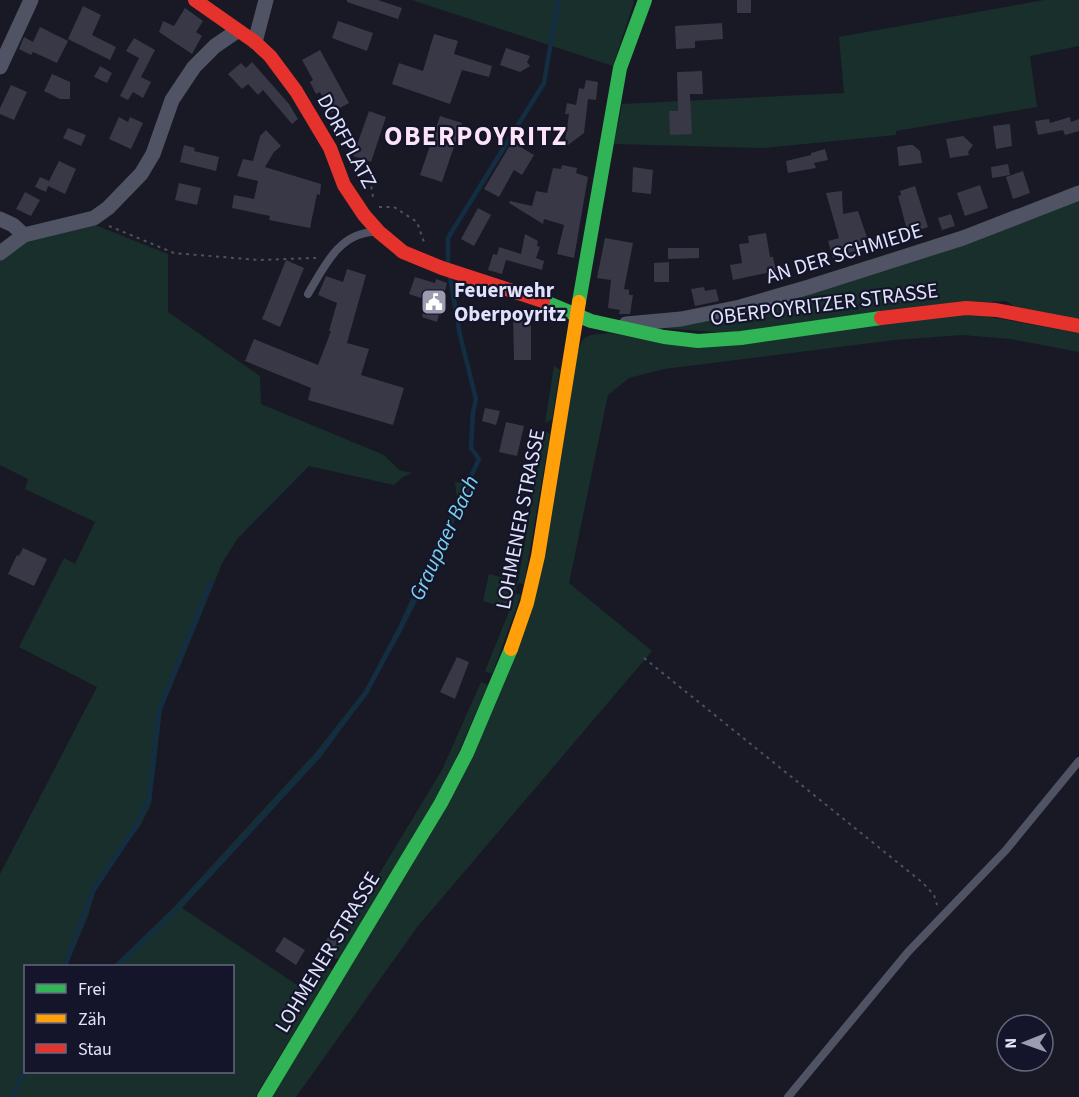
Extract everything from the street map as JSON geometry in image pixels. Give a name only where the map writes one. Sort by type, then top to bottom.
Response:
[{"type":"main road","name":"DORFPLATZ","points":[[195,0],[255,42],[270,56],[296,91],[330,148],[344,185],[364,215],[379,232],[403,252],[577,315]]},
{"type":"main road","name":"LOHMENER STRASSE","points":[[264,1097],[441,803],[467,753],[513,644],[527,603],[538,556],[620,68],[645,0]]},
{"type":"main road","name":"OBERPOYRITZER STRASSE","points":[[577,315],[591,321],[664,337],[709,340],[741,338],[966,308],[996,310],[1079,326]]},
{"type":"street","points":[[0,67],[31,0]]},
{"type":"street","points":[[255,42],[266,0]]},
{"type":"street","points":[[0,252],[24,235],[94,218],[108,208],[141,174],[153,154],[172,100],[194,67],[215,46],[237,31]]},
{"type":"street","name":"AN DER SCHMIEDE","points":[[614,325],[681,319],[740,307],[899,260],[999,225],[1079,193]]},
{"type":"street","points":[[0,219],[13,225],[24,235]]},
{"type":"lane","points":[[308,294],[341,244],[366,232],[379,232]]},
{"type":"lane","points":[[788,1097],[908,952],[940,916],[1006,850],[1079,761]]},
{"type":"path","points":[[364,215],[375,207],[394,207],[417,222],[437,266]]},
{"type":"path","points":[[94,218],[174,253],[258,260],[331,256]]},
{"type":"path","points":[[644,658],[923,884],[934,895],[940,916]]},
{"type":"green space","points":[[412,0],[633,0],[634,2],[613,66]]},
{"type":"green space","points":[[1044,0],[1079,0],[1079,46],[1030,56],[1037,107],[896,131],[896,135],[763,148],[614,144],[622,104],[844,93],[839,37]]},
{"type":"green space","points":[[1079,197],[1079,321],[1014,306],[1006,301],[963,304],[740,334],[636,326],[674,325],[711,320],[784,305],[786,299]]},
{"type":"green space","points":[[95,225],[168,254],[168,312],[260,376],[261,404],[384,455],[399,470],[412,473],[394,485],[309,466],[237,539],[221,566],[162,710],[151,804],[139,828],[96,889],[88,916],[67,965],[24,965],[24,1073],[234,1073],[234,965],[114,965],[176,905],[316,752],[364,691],[398,627],[457,499],[455,482],[478,483],[465,499],[402,631],[367,694],[321,757],[182,908],[306,991],[325,963],[332,970],[255,1097],[0,1097],[0,874],[97,687],[19,647],[64,558],[75,564],[95,522],[25,489],[28,479],[0,465],[0,258],[28,240]]},
{"type":"green space","points":[[967,313],[1079,333],[1079,352],[1011,339],[962,335],[894,340],[664,369],[629,378],[608,395],[569,583],[652,651],[418,926],[296,1097],[272,1097],[502,688],[579,347],[584,338],[608,333],[666,342]]},
{"type":"green space","points":[[554,366],[560,370],[552,419],[545,423]]},
{"type":"green space","points":[[544,430],[550,434],[524,584],[518,583],[515,593],[521,595],[492,674],[485,671],[510,609],[483,601],[489,574],[518,582]]},
{"type":"green space","points":[[481,682],[488,685],[442,790],[339,959],[329,957],[442,770]]},
{"type":"building","points":[[347,0],[378,0],[402,8],[398,19],[347,2]]},
{"type":"building","points":[[737,0],[751,0],[751,13],[737,13]]},
{"type":"building","points":[[83,6],[101,15],[92,35],[116,47],[110,60],[68,39]]},
{"type":"building","points":[[185,8],[203,21],[196,32],[202,36],[192,54],[159,32],[163,21],[174,26]]},
{"type":"building","points":[[338,21],[373,33],[367,51],[332,38]]},
{"type":"building","points":[[722,23],[723,39],[695,41],[695,48],[676,49],[675,26]]},
{"type":"building","points":[[40,27],[68,41],[57,63],[33,52],[31,55],[19,49],[24,37],[33,42]]},
{"type":"building","points":[[434,34],[458,41],[454,54],[492,66],[489,77],[462,70],[450,104],[392,84],[399,63],[423,71]]},
{"type":"building","points":[[134,38],[155,50],[141,77],[151,82],[143,98],[133,92],[128,100],[120,96],[139,58],[126,51]]},
{"type":"building","points":[[506,48],[530,56],[527,62],[530,66],[520,72],[500,65]]},
{"type":"building","points":[[320,50],[349,103],[331,113],[320,92],[316,94],[310,82],[313,80],[302,60]]},
{"type":"building","points":[[252,62],[289,104],[298,119],[292,124],[263,90],[258,95],[248,84],[242,89],[228,74],[241,63],[246,68]]},
{"type":"building","points":[[100,66],[112,73],[107,83],[94,77]]},
{"type":"building","points":[[702,71],[703,94],[690,94],[692,134],[670,135],[669,111],[678,111],[677,72]]},
{"type":"building","points":[[52,74],[70,82],[70,99],[60,99],[44,91]]},
{"type":"building","points":[[586,80],[598,82],[596,100],[588,99],[584,133],[564,148],[569,114],[565,114],[567,103],[576,105],[579,88],[584,89]]},
{"type":"building","points":[[11,85],[27,92],[14,120],[0,114],[0,108]]},
{"type":"building","points":[[369,111],[386,117],[371,162],[353,156]]},
{"type":"building","points":[[440,116],[462,123],[442,182],[420,175]]},
{"type":"building","points":[[119,117],[128,122],[130,117],[143,123],[131,149],[109,139]]},
{"type":"building","points":[[1070,117],[1071,122],[1079,119],[1079,131],[1065,135],[1063,130],[1038,135],[1035,121],[1049,119],[1050,123]]},
{"type":"building","points":[[1010,124],[1012,146],[996,149],[993,126]]},
{"type":"building","points":[[68,128],[86,135],[81,146],[63,138]]},
{"type":"building","points":[[266,130],[281,146],[274,152],[265,167],[321,184],[310,228],[269,220],[270,216],[232,208],[234,195],[254,199],[258,181],[237,176],[243,159],[253,161],[260,136]]},
{"type":"building","points":[[963,136],[973,145],[968,152],[969,155],[950,158],[946,139]]},
{"type":"building","points":[[512,142],[534,155],[522,175],[514,170],[499,197],[484,189]]},
{"type":"building","points":[[184,145],[195,148],[194,151],[219,157],[216,171],[180,162]]},
{"type":"building","points":[[913,145],[920,151],[922,163],[899,166],[897,147]]},
{"type":"building","points":[[825,149],[828,160],[814,163],[816,168],[788,173],[786,161]]},
{"type":"building","points":[[59,161],[76,169],[65,194],[48,186],[46,192],[35,187],[40,177],[49,181]]},
{"type":"building","points":[[1008,164],[1010,175],[992,178],[991,167]]},
{"type":"building","points":[[562,165],[577,168],[576,173],[588,177],[574,258],[557,254],[564,225],[544,219],[543,224],[509,203],[510,201],[532,206],[536,191],[547,193],[553,168],[561,169]]},
{"type":"building","points":[[633,167],[653,170],[651,194],[632,192]]},
{"type":"building","points":[[1023,171],[1030,193],[1013,199],[1006,177]]},
{"type":"building","points":[[179,183],[201,188],[197,205],[175,200]]},
{"type":"building","points":[[980,185],[988,208],[965,216],[957,193]]},
{"type":"building","points":[[915,186],[928,227],[908,234],[898,196],[901,195],[900,191]]},
{"type":"building","points":[[842,191],[843,214],[858,211],[870,246],[833,258],[828,241],[839,238],[826,193]]},
{"type":"building","points":[[25,192],[40,200],[31,216],[16,209]]},
{"type":"building","points":[[478,208],[491,215],[474,246],[461,239]]},
{"type":"building","points":[[951,214],[955,226],[942,230],[938,218]]},
{"type":"building","points":[[766,233],[770,257],[773,257],[776,271],[733,280],[730,265],[742,263],[739,244],[749,243],[748,236]]},
{"type":"building","points":[[525,234],[538,241],[537,246],[540,247],[536,258],[544,261],[542,270],[506,260],[502,274],[488,270],[493,254],[497,255],[499,247],[521,254]]},
{"type":"building","points":[[605,238],[633,243],[624,289],[629,290],[629,295],[633,295],[630,314],[619,314],[620,310],[608,308],[611,280],[597,278]]},
{"type":"building","points":[[668,248],[699,248],[699,258],[668,259]]},
{"type":"building","points":[[286,260],[304,268],[280,327],[262,319]]},
{"type":"building","points":[[669,262],[669,282],[654,282],[654,263]]},
{"type":"building","points":[[347,269],[366,275],[347,343],[369,349],[361,375],[404,388],[393,425],[308,400],[311,388],[245,361],[254,339],[318,365],[331,331],[329,331],[337,303],[318,295],[326,276],[343,282]]},
{"type":"building","points":[[415,277],[435,283],[436,279],[447,283],[437,322],[422,317],[427,300],[409,294]]},
{"type":"building","points":[[704,287],[705,291],[716,289],[719,301],[695,306],[691,289]]},
{"type":"building","points":[[513,314],[531,314],[531,360],[514,360]]},
{"type":"building","points":[[485,408],[500,411],[496,425],[482,421]]},
{"type":"building","points":[[506,422],[524,426],[517,456],[499,452]]},
{"type":"building","points":[[23,548],[47,559],[34,586],[8,574]]},
{"type":"building","points":[[457,657],[469,662],[455,699],[440,692]]},
{"type":"building","points":[[330,934],[339,939],[333,950],[324,944]]},
{"type":"building","points":[[284,937],[305,950],[296,965],[275,951]]},
{"type":"waterway","name":"Graupaer Bach","points":[[448,263],[448,238],[544,83],[558,0]]},
{"type":"waterway","name":"Graupaer Bach","points":[[119,965],[179,907],[320,753],[366,693],[413,604],[479,459],[471,448],[476,399],[460,335],[450,277]]},
{"type":"waterway","points":[[65,965],[93,891],[135,828],[149,799],[159,710],[211,582]]},
{"type":"waterway","name":"Graupaer Bach","points":[[12,1097],[24,1072]]},
{"type":"traffic: fast","points":[[579,302],[620,68],[645,0]]},
{"type":"traffic: fast","points":[[543,301],[591,321],[664,337],[698,341],[741,338],[881,318]]},
{"type":"traffic: fast","points":[[264,1097],[441,803],[467,753],[511,649]]},
{"type":"traffic: slow","points":[[511,649],[527,603],[538,556],[579,302]]},
{"type":"traffic: jam","points":[[195,0],[255,42],[270,56],[296,91],[330,148],[344,185],[364,215],[379,232],[403,252],[442,268],[543,301]]},
{"type":"traffic: jam","points":[[881,318],[966,308],[996,310],[1079,326]]},
{"type":"place","name":"Feuerwehr Oberpoyritz","points":[[434,302]]},
{"type":"district","name":"OBERPOYRITZ","points":[[476,136]]}]
